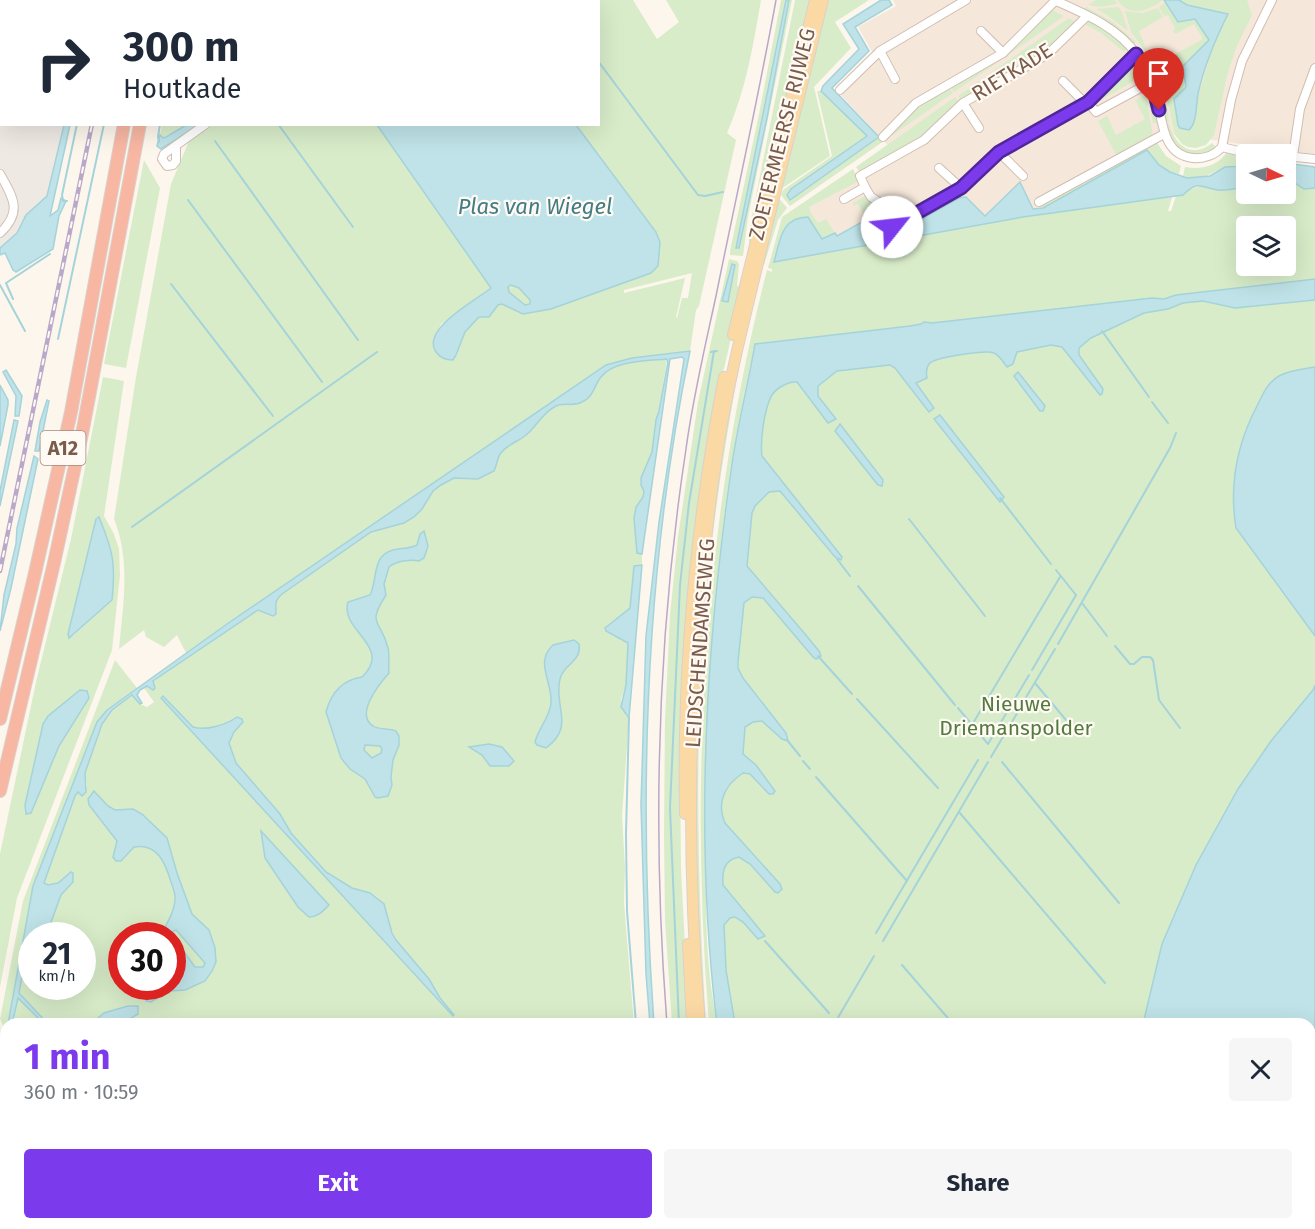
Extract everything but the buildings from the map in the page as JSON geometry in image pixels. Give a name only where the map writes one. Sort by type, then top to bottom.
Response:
[{"type":"highway","name":"A12","points":[[0,719],[71,412],[124,126]]},
{"type":"highway","name":"A12","points":[[0,791],[81,440],[140,126]]},
{"type":"main road","name":"ZOETERMEERSE RIJWEG","points":[[753,267],[815,0]]},
{"type":"main road","name":"ZOETERMEERSE RIJWEG","points":[[753,267],[823,0]]},
{"type":"main road","name":"LEIDSCHENDAMSEWEG","points":[[692,1018],[685,877],[684,771],[694,581],[704,490],[716,419],[753,267]]},
{"type":"main road","name":"LEIDSCHENDAMSEWEG","points":[[700,1018],[691,836],[694,703],[703,571],[719,441],[753,267]]},
{"type":"street","points":[[1222,147],[1231,100],[1242,61],[1272,0]]},
{"type":"street","points":[[883,137],[916,103],[1003,53],[1060,1],[1109,28],[1136,54],[1156,94],[1164,134],[1172,147],[1186,157],[1206,157],[1222,147],[1236,150]]},
{"type":"street","points":[[840,90],[880,51],[959,2]]},
{"type":"street","name":"RIETKADE","points":[[865,187],[860,176],[924,140],[963,103],[1048,54],[1087,16]]},
{"type":"street","points":[[981,31],[1003,53]]},
{"type":"street","points":[[880,51],[895,79]]},
{"type":"street","points":[[887,217],[892,227],[961,188],[999,152],[1088,102],[1136,54]]},
{"type":"street","points":[[1292,144],[1300,109],[1315,68]]},
{"type":"street","points":[[1064,81],[1096,112],[1142,87]]},
{"type":"street","name":"RIETKADE","points":[[963,103],[979,128]]},
{"type":"street","points":[[176,146],[203,126]]},
{"type":"street","points":[[1039,202],[1164,134]]},
{"type":"street","points":[[999,152],[1023,176]]},
{"type":"street","points":[[1296,157],[1315,159]]},
{"type":"street","points":[[939,168],[961,188]]},
{"type":"street","points":[[0,174],[12,194],[14,203],[12,219],[0,233]]},
{"type":"street","points":[[844,199],[865,187],[871,197],[879,202]]},
{"type":"shaded area","points":[[893,0],[1315,0],[1315,154],[1296,151],[1296,144],[1242,144],[1168,134],[1036,213],[957,220],[830,243],[806,206],[896,154],[840,94],[875,57],[858,27],[896,6]]},
{"type":"shaded area","points":[[0,126],[65,126],[45,216],[0,250]]},
{"type":"green space","points":[[600,0],[633,0],[657,39],[679,22],[666,0],[761,0],[744,84],[727,133],[736,140],[699,306],[696,310],[690,351],[668,354],[652,452],[641,478],[643,497],[636,507],[634,518],[637,553],[642,554],[642,565],[634,566],[630,608],[606,626],[606,631],[628,643],[626,685],[621,699],[629,718],[622,816],[625,868],[624,903],[634,1018],[13,1018],[18,995],[18,1000],[96,1000],[96,922],[51,922],[61,895],[73,881],[71,872],[58,883],[48,885],[44,883],[72,802],[78,792],[87,786],[85,773],[102,724],[112,710],[132,695],[140,704],[147,707],[154,702],[144,688],[149,686],[152,690],[153,682],[191,649],[186,653],[177,635],[164,647],[146,637],[144,630],[119,649],[124,600],[124,567],[123,551],[114,519],[136,377],[171,184],[189,141],[212,126],[378,126],[492,288],[441,324],[434,342],[449,360],[456,355],[465,332],[479,317],[489,317],[498,305],[501,304],[523,314],[551,309],[651,273],[658,266],[660,242],[656,232],[577,126],[600,126]],"holes":[[[692,273],[688,298],[682,298],[677,318],[685,278],[624,293],[624,290]],[[163,696],[193,727],[216,727],[237,718],[243,723],[234,732],[229,743],[236,763],[280,814],[290,833],[326,872],[352,888],[377,897],[396,940],[429,979],[440,998],[454,1015],[162,698]],[[263,833],[329,905],[318,915],[312,917],[298,907],[265,858]]]},
{"type":"green space","points":[[781,0],[786,0],[736,247],[738,249],[767,118],[789,0],[792,0],[748,217],[743,256],[730,255],[759,114]]},
{"type":"green space","points":[[795,0],[812,0],[752,246],[749,242],[749,231]]},
{"type":"green space","points":[[825,0],[869,0],[835,22],[851,48],[814,87],[830,156],[781,189],[778,197],[787,208],[778,220],[764,265],[761,261],[765,256],[770,227]]},
{"type":"green space","points":[[1096,0],[1115,0],[1117,4],[1101,7],[1088,5]]},
{"type":"green space","points":[[1117,0],[1163,0],[1145,10],[1133,11],[1122,6]]},
{"type":"green space","points":[[1179,0],[1247,0],[1252,15],[1236,48],[1227,76],[1214,135],[1206,145],[1196,148],[1182,144],[1175,135],[1165,89],[1157,70],[1164,66],[1157,64],[1203,39],[1194,24],[1175,34],[1168,15],[1164,16],[1159,7],[1166,2],[1178,22],[1195,18],[1209,40],[1184,65],[1186,87],[1174,101],[1178,125],[1197,101],[1213,45],[1227,14],[1187,5]]},
{"type":"green space","points":[[1086,7],[1113,22],[1136,42],[1132,46],[1081,10]]},
{"type":"green space","points":[[1118,7],[1122,12],[1128,31],[1096,9]]},
{"type":"green space","points":[[1158,8],[1163,17],[1139,31],[1149,56],[1131,32],[1125,11],[1142,13]]},
{"type":"green space","points":[[1050,9],[1064,16],[1008,55],[1006,53]]},
{"type":"green space","points":[[1069,18],[1077,23],[1047,52],[962,101],[958,96]]},
{"type":"green space","points":[[1090,20],[1101,26],[1127,49],[1124,52],[1101,33],[1083,23]]},
{"type":"green space","points":[[1005,54],[1007,56],[954,92],[951,87]]},
{"type":"green space","points":[[1131,62],[1138,62],[1151,86],[1158,123],[1153,123],[1146,90]]},
{"type":"green space","points":[[1150,62],[1163,91],[1169,122],[1163,122],[1148,65]]},
{"type":"green space","points":[[1130,63],[1139,78],[1096,103],[1098,107],[1095,106],[1093,102]]},
{"type":"green space","points":[[949,87],[953,93],[887,139],[885,137],[917,105]]},
{"type":"green space","points":[[817,91],[821,91],[868,136],[791,189],[788,198],[790,200],[879,137],[884,141],[790,206],[781,195],[783,190],[832,156]]},
{"type":"green space","points":[[1146,95],[1153,136],[1117,156],[1098,121],[1107,116],[1116,135],[1145,119],[1135,100]]},
{"type":"green space","points":[[955,97],[959,102],[921,139],[860,173],[856,167]]},
{"type":"green space","points":[[1164,124],[1169,124],[1180,144],[1185,148],[1197,150],[1212,143],[1216,147],[1201,155],[1189,155],[1179,151],[1173,145]]},
{"type":"green space","points":[[162,126],[184,126],[162,138],[160,135]]},
{"type":"green space","points":[[1155,140],[1166,156],[1181,166],[1179,174],[1161,166],[1147,151],[1043,208],[1041,204]]},
{"type":"green space","points":[[1227,152],[1236,154],[1236,166],[1226,167],[1195,179],[1183,176],[1185,167],[1209,166]]},
{"type":"green space","points":[[144,160],[160,188],[126,368],[104,364]]},
{"type":"green space","name":"Nieuwe Driemanspolder","points":[[853,169],[859,181],[809,207],[818,223],[826,219],[835,233],[822,239],[808,217],[783,231],[775,262],[1023,217],[1172,197],[1168,211],[1171,211],[1176,196],[1204,185],[1220,190],[1236,188],[1236,204],[1296,204],[1296,184],[1304,189],[1315,188],[1315,1018],[718,1018],[712,868],[755,344],[731,467],[711,655],[706,780],[706,887],[708,957],[717,1018],[709,1018],[703,929],[701,834],[702,740],[707,645],[716,550],[729,456],[746,363],[767,270],[772,272],[772,269],[768,268],[782,217]]},
{"type":"green space","points":[[961,192],[966,197],[959,198],[898,231],[896,227]]},
{"type":"green space","points":[[865,196],[869,202],[877,201],[886,218],[883,222],[875,212],[865,216],[858,204],[854,206],[853,203]]},
{"type":"green space","points":[[729,259],[739,264],[737,286],[743,287],[719,390],[680,764],[681,869],[689,1018],[672,1018],[665,921],[665,719],[670,615],[678,537],[698,402]]},
{"type":"green space","points":[[511,284],[519,288],[530,300],[530,304],[525,305],[509,292],[508,287]]},
{"type":"green space","points":[[739,367],[714,521],[699,717],[698,820],[706,1018],[702,1018],[694,891],[698,726],[695,705],[704,577],[719,458]]},
{"type":"green space","points":[[103,377],[124,381],[104,516],[119,549],[120,575],[112,650],[17,898],[0,987],[0,854],[36,682],[71,539]],"holes":[[[98,517],[111,548],[114,578],[112,600],[73,636],[68,634]],[[84,690],[89,698],[59,746],[26,814],[25,805],[45,721],[78,692]]]},
{"type":"green space","points":[[115,660],[137,688],[107,709],[33,886],[26,922],[19,922],[23,901]]},
{"type":"green space","points":[[18,927],[18,969],[9,1018],[0,1018]]},
{"type":"water","points":[[786,0],[789,0],[767,118],[739,248],[736,248]]},
{"type":"water","points":[[881,0],[889,0],[892,5],[855,27],[869,51],[832,88],[879,137],[790,200],[787,195],[791,189],[867,136],[821,91],[823,86],[859,49],[843,24]]},
{"type":"water","points":[[1164,0],[1179,0],[1187,5],[1228,14],[1207,63],[1198,94],[1195,118],[1189,130],[1180,128],[1178,125],[1174,99],[1186,87],[1183,66],[1209,40],[1195,19],[1178,22]]},
{"type":"water","points":[[64,126],[70,126],[50,216],[58,210],[61,198],[66,201],[59,216],[53,249],[16,272],[5,253],[0,255],[0,248],[17,233],[26,215],[47,196]]},
{"type":"water","points":[[184,126],[197,126],[161,149],[157,146],[160,135],[163,138]]},
{"type":"water","name":"Plas van Wiegel","points":[[378,126],[577,126],[656,232],[660,242],[658,266],[651,273],[551,309],[523,314],[502,304],[498,305],[489,317],[479,317],[465,332],[453,360],[446,359],[436,352],[433,343],[436,334],[464,307],[491,288]],"holes":[[[511,285],[519,288],[530,300],[530,304],[525,305],[509,292],[508,287]]]},
{"type":"water","points":[[1147,150],[1159,165],[1187,178],[1210,176],[1225,167],[1236,166],[1236,189],[1221,190],[1197,186],[1183,195],[1023,217],[774,262],[783,232],[792,221],[799,218],[808,217],[822,239],[835,233],[837,236],[864,221],[865,216],[875,212],[889,234],[899,232],[959,198],[966,197],[985,216],[1020,182],[1033,209],[1043,208]]},
{"type":"water","points":[[1296,164],[1315,167],[1315,188],[1304,189],[1296,184]]},
{"type":"water","points":[[732,264],[735,265],[728,302],[722,301]]},
{"type":"water","points":[[1315,279],[1315,300],[1235,308],[1203,301],[1183,303],[1168,309],[1144,313],[1091,338],[1079,348],[1079,355],[1103,389],[1100,395],[1062,347],[1051,345],[1017,352],[1013,364],[1007,367],[998,356],[989,352],[933,361],[927,367],[927,378],[916,383],[934,408],[929,412],[895,368],[890,365],[837,371],[818,386],[818,396],[836,419],[828,423],[797,382],[785,385],[774,392],[764,419],[762,456],[842,557],[841,560],[835,557],[780,491],[769,492],[755,506],[752,513],[747,566],[821,656],[816,659],[813,657],[763,598],[752,597],[744,603],[738,668],[743,678],[786,733],[788,741],[782,739],[762,721],[753,722],[745,727],[743,754],[756,765],[775,791],[769,794],[750,774],[743,773],[727,789],[721,808],[725,823],[782,889],[778,893],[775,892],[750,864],[739,857],[727,863],[723,885],[765,936],[758,939],[743,922],[735,917],[730,918],[724,925],[726,970],[734,1018],[716,1018],[706,884],[705,814],[709,673],[732,464],[755,344],[910,326],[924,322],[932,323],[1152,298],[1164,299],[1176,295]]},
{"type":"water","points":[[690,351],[663,518],[654,602],[649,686],[646,855],[654,1018],[650,1018],[646,974],[641,805],[646,636],[659,522],[684,359],[682,357],[670,359],[642,554],[637,553],[634,518],[636,507],[643,497],[641,478],[652,452],[667,359],[632,362],[607,371],[586,400],[576,404],[559,405],[551,409],[526,435],[506,448],[499,456],[494,471],[478,479],[454,478],[441,485],[433,491],[414,517],[404,523],[371,532],[279,596],[276,614],[273,616],[258,610],[153,681],[155,688],[153,690],[147,686],[140,690],[137,695],[142,703],[140,704],[132,695],[112,710],[102,724],[85,773],[86,792],[82,796],[78,792],[75,796],[44,883],[48,885],[58,883],[71,872],[73,882],[61,895],[51,922],[26,922],[33,886],[97,722],[107,710],[227,624],[606,365],[632,358]]},
{"type":"water","points":[[1315,367],[1315,636],[1236,528],[1234,481],[1244,435],[1266,389],[1271,382],[1283,374]]},
{"type":"water","points":[[6,370],[22,396],[19,416],[15,416],[16,396],[3,372]]},
{"type":"water","points":[[1018,372],[1045,406],[1043,411],[1040,411],[1014,376]]},
{"type":"water","points":[[0,385],[8,400],[8,405],[0,446]]},
{"type":"water","points":[[47,400],[49,401],[39,451],[35,451],[40,422]]},
{"type":"water","points":[[940,415],[1004,497],[1000,502],[934,419]]},
{"type":"water","points":[[14,420],[18,421],[0,506],[0,491]]},
{"type":"water","points":[[840,424],[883,480],[882,486],[878,485],[835,431]]},
{"type":"water","points":[[34,456],[38,459],[0,631],[4,595],[16,544],[17,528]]},
{"type":"water","points":[[99,517],[108,539],[112,558],[114,577],[112,600],[69,638],[68,634],[96,519]]},
{"type":"water","points":[[424,531],[428,546],[424,558],[419,561],[399,562],[389,567],[384,584],[386,595],[376,618],[388,648],[389,673],[371,698],[366,714],[373,726],[396,731],[399,736],[399,745],[393,760],[392,785],[388,796],[378,798],[375,797],[365,779],[350,769],[341,758],[326,712],[334,693],[343,684],[362,677],[370,666],[372,656],[369,647],[351,622],[347,612],[348,602],[370,595],[381,557],[393,550],[417,545],[420,534]],"holes":[[[365,745],[380,746],[381,753],[372,758],[364,750]]]},
{"type":"water","points":[[642,565],[629,718],[621,707],[626,685],[628,643],[606,631],[605,628],[630,608],[634,566]]},
{"type":"water","points":[[574,640],[579,644],[578,655],[560,679],[559,698],[562,724],[560,732],[546,748],[535,742],[551,703],[545,658],[553,645]]},
{"type":"water","points":[[1315,685],[1315,1018],[1144,1018],[1162,944],[1196,865],[1238,789],[1271,741]]},
{"type":"water","points":[[80,690],[87,691],[89,698],[59,746],[31,813],[26,814],[25,805],[43,724],[48,716]]},
{"type":"water","points":[[163,696],[193,727],[210,728],[237,717],[242,719],[243,722],[234,732],[229,743],[236,763],[280,814],[291,833],[326,872],[352,888],[370,893],[384,904],[396,940],[429,979],[453,1016],[161,698]]},
{"type":"water","points":[[489,744],[502,747],[514,761],[509,766],[490,766],[482,755],[469,747]]},
{"type":"water","points":[[94,791],[115,810],[133,809],[142,814],[167,838],[192,914],[209,930],[215,948],[216,962],[205,981],[186,990],[186,955],[195,967],[203,967],[205,963],[186,941],[186,922],[167,922],[175,898],[163,861],[149,848],[134,847],[121,861],[116,861],[113,857],[117,841],[89,805],[88,799]]},
{"type":"water","points":[[261,831],[329,905],[320,913],[309,917],[298,907],[265,858]]},
{"type":"water","points":[[18,969],[18,998],[13,1018],[9,1018]]},
{"type":"water","points":[[20,1000],[26,1000],[42,1018],[38,1018]]},
{"type":"water","points":[[128,1006],[138,1006],[138,1014],[131,1018],[98,1018],[104,1013]]},
{"type":"waterway","points":[[600,64],[698,195],[705,196],[723,192]]},
{"type":"waterway","points":[[67,201],[63,201],[62,195],[77,126]]},
{"type":"waterway","points":[[58,339],[104,126]]},
{"type":"waterway","points":[[159,142],[160,126]]},
{"type":"waterway","points":[[279,126],[353,227]]},
{"type":"waterway","points":[[215,141],[358,340]]},
{"type":"waterway","points":[[188,200],[322,382]]},
{"type":"waterway","points":[[13,299],[6,283],[50,254]]},
{"type":"waterway","points":[[171,284],[273,416]]},
{"type":"waterway","points":[[0,285],[25,331]]},
{"type":"waterway","points":[[1102,331],[1149,397]]},
{"type":"waterway","points":[[679,1018],[670,808],[680,585],[689,503],[714,351]]},
{"type":"waterway","points":[[711,352],[717,351]]},
{"type":"waterway","points":[[132,527],[377,352]]},
{"type":"waterway","points":[[1152,402],[1168,423]]},
{"type":"waterway","points":[[1058,644],[1170,448],[1176,433]]},
{"type":"waterway","points":[[1000,498],[1051,564]]},
{"type":"waterway","points":[[909,519],[985,616]]},
{"type":"waterway","points":[[837,559],[850,576]]},
{"type":"waterway","points":[[1056,570],[1076,595]]},
{"type":"waterway","points":[[972,725],[1060,577]]},
{"type":"waterway","points":[[858,586],[955,705]]},
{"type":"waterway","points":[[1032,670],[1076,595]]},
{"type":"waterway","points":[[1082,603],[1107,636]]},
{"type":"waterway","points":[[1115,646],[1130,664],[1134,664],[1142,657],[1150,657],[1153,660],[1159,700],[1180,728]]},
{"type":"waterway","points":[[1025,699],[1055,649]]},
{"type":"waterway","points":[[818,656],[852,694]]},
{"type":"waterway","points":[[958,708],[988,744],[1029,675]]},
{"type":"waterway","points":[[1035,683],[1066,720]]},
{"type":"waterway","points":[[857,699],[938,788]]},
{"type":"waterway","points":[[991,757],[1019,710]]},
{"type":"waterway","points":[[629,718],[626,833],[627,911],[636,1018]]},
{"type":"waterway","points":[[787,740],[800,756]]},
{"type":"waterway","points":[[876,933],[978,760]]},
{"type":"waterway","points":[[803,761],[810,769]]},
{"type":"waterway","points":[[883,941],[988,762]]},
{"type":"waterway","points":[[1002,762],[1119,903]]},
{"type":"waterway","points":[[816,777],[907,881]]},
{"type":"waterway","points":[[959,812],[1105,983]]},
{"type":"waterway","points":[[765,941],[829,1013]]},
{"type":"waterway","points":[[838,1018],[874,956]]},
{"type":"waterway","points":[[902,965],[948,1018]]},
{"type":"tram line","points":[[667,1018],[660,880],[660,736],[663,664],[676,520],[696,391],[776,0]]},
{"type":"railway","points":[[0,571],[92,126]]},
{"type":"route","points":[[892,227],[961,188],[999,152],[1088,102],[1136,54],[1153,86],[1159,110]]}]
